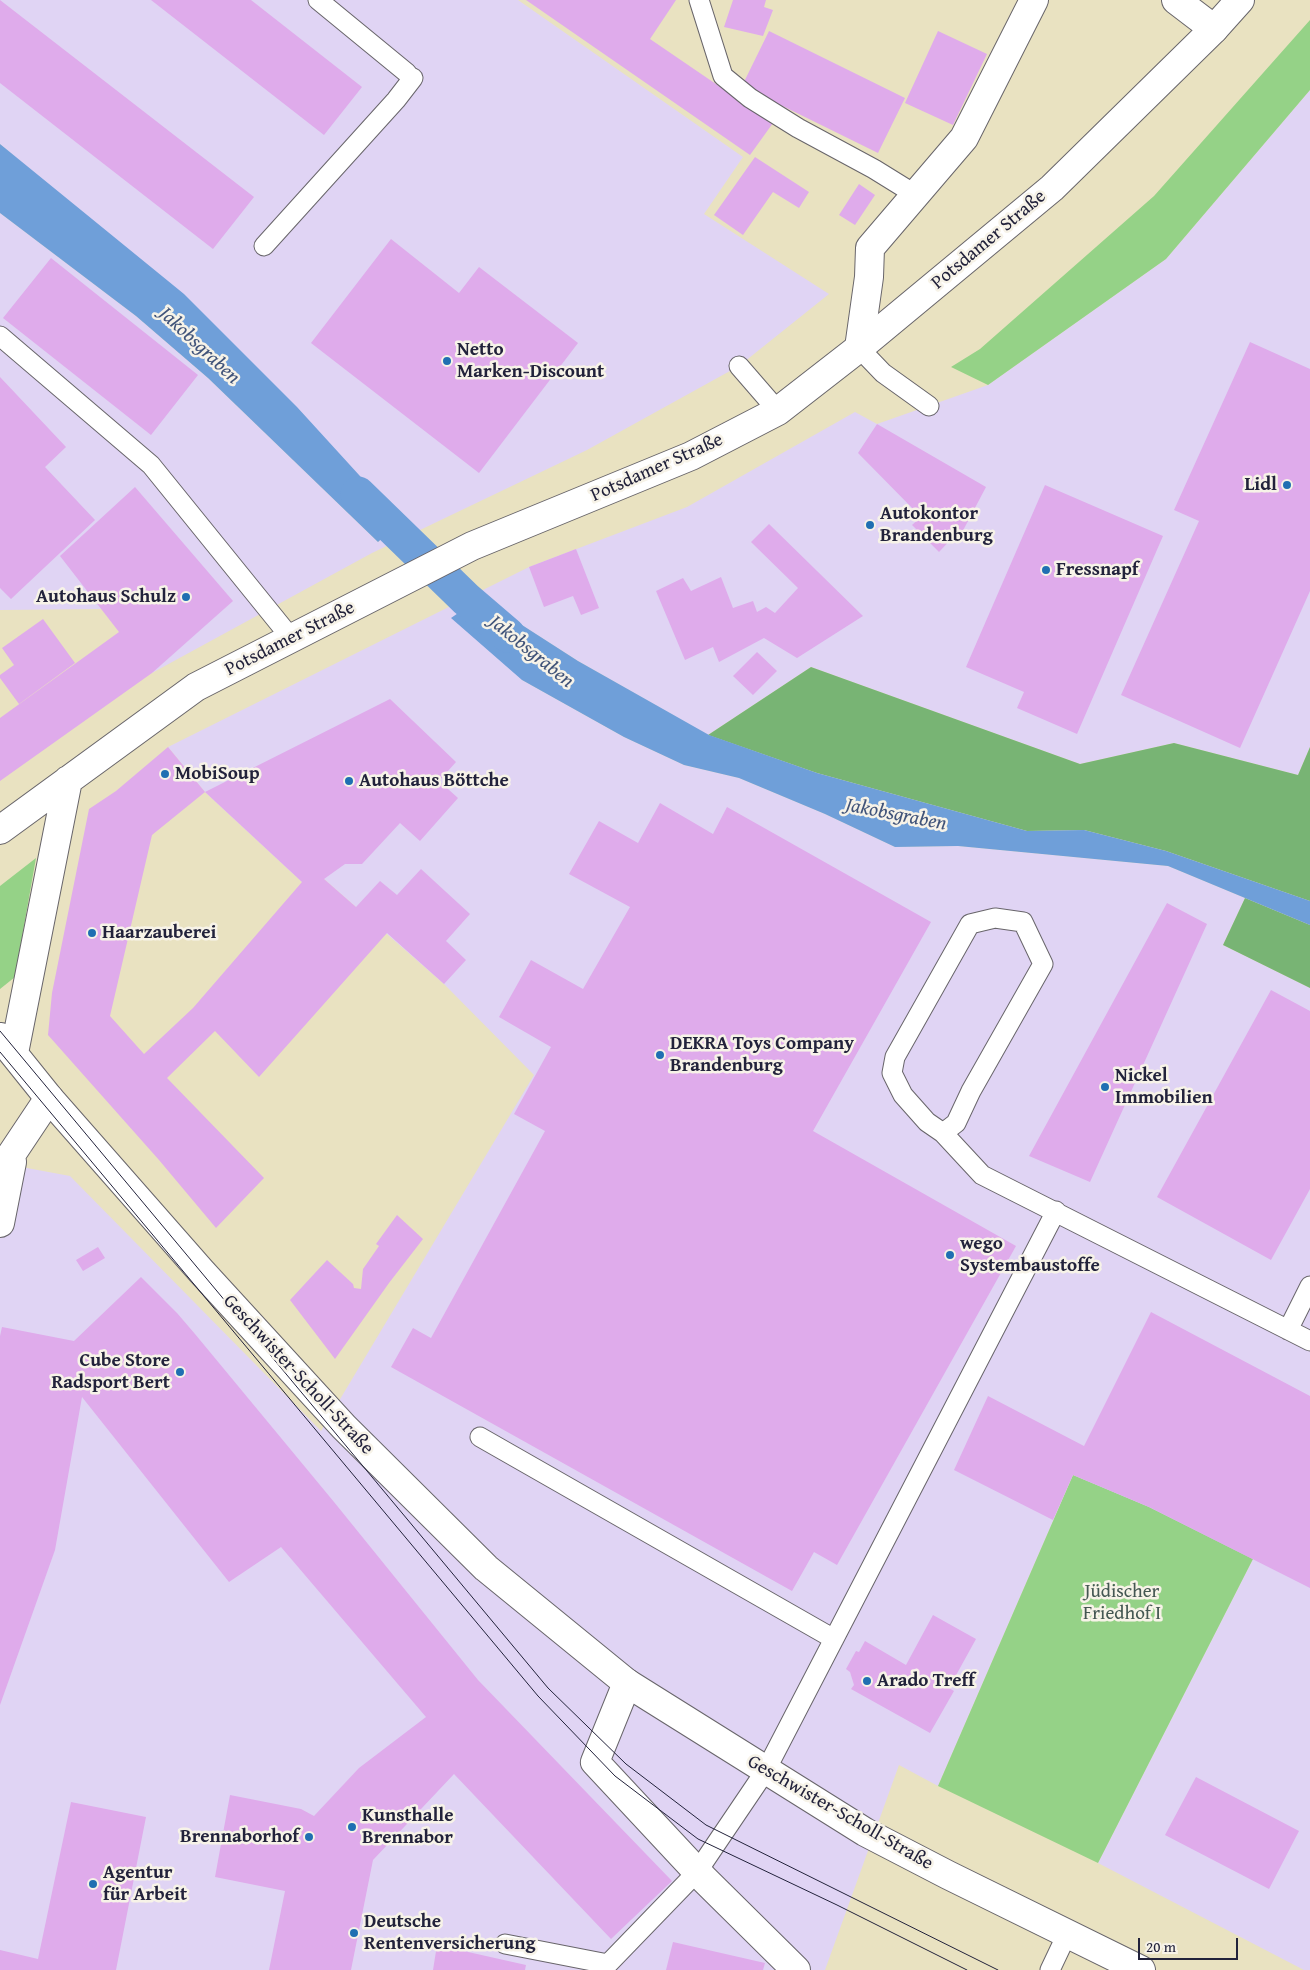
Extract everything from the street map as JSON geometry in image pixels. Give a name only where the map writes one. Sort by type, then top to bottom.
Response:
[{"type":"street","points":[[859,348],[869,277],[870,248],[964,138],[1034,0]]},
{"type":"street","points":[[1176,0],[1214,29]]},
{"type":"street","name":"Potsdamer Straße","points":[[0,830],[196,686],[472,546],[691,456],[778,411],[859,348],[1052,188],[1214,29],[1240,0]]},
{"type":"street","points":[[7,1045],[68,780]]},
{"type":"street","name":"Geschwister-Scholl-Straße","points":[[7,1045],[49,1098],[201,1271],[344,1427],[486,1568],[627,1683],[865,1832],[1141,1970]]},
{"type":"street","points":[[0,1223],[12,1162],[11,1155],[49,1098]]},
{"type":"street","points":[[627,1683],[596,1762],[697,1872],[796,1970]]},
{"type":"lane","points":[[264,246],[396,100],[410,75],[318,0]]},
{"type":"lane","points":[[699,0],[724,76],[750,98],[798,128],[874,169],[916,195]]},
{"type":"lane","points":[[0,336],[151,465],[292,638]]},
{"type":"lane","points":[[859,348],[883,373],[929,406]]},
{"type":"lane","points":[[739,366],[778,411]]},
{"type":"lane","points":[[944,1133],[956,1123],[971,1091],[1043,964],[1023,922],[995,918],[970,924],[895,1056],[892,1073],[903,1095],[928,1122],[944,1133],[982,1175],[1310,1341]]},
{"type":"lane","points":[[505,1944],[608,1964],[697,1872],[766,1770],[1056,1211]]},
{"type":"lane","points":[[1288,1330],[1310,1286]]},
{"type":"lane","points":[[480,1437],[834,1639]]},
{"type":"lane","points":[[1050,1970],[1068,1932]]},
{"type":"shaded area","points":[[0,0],[518,0],[743,157],[704,214],[829,294],[739,366],[587,450],[372,553],[152,673],[102,609],[0,610],[0,213],[136,316],[208,378],[378,542],[401,520],[42,180],[0,144]]},
{"type":"shaded area","points":[[1310,90],[1310,747],[1298,775],[1174,743],[1080,764],[811,667],[708,735],[578,661],[481,599],[522,680],[624,737],[684,765],[739,778],[825,814],[895,847],[958,846],[1168,866],[1245,898],[1223,945],[1310,988],[1310,1970],[1304,1970],[1098,1863],[1253,1559],[1073,1475],[938,1786],[899,1765],[825,1970],[0,1970],[0,1163],[70,1176],[321,1431],[534,1075],[444,984],[324,879],[302,882],[205,792],[168,747],[529,567],[687,507],[855,412],[877,424],[988,385],[1166,259]]},
{"type":"green space","points":[[1310,20],[1310,90],[1166,259],[988,385],[951,367],[980,349],[1154,196]]},
{"type":"green space","points":[[811,667],[1080,764],[1174,743],[1298,775],[1310,747],[1310,901],[1166,851],[1084,830],[1027,831],[817,773],[708,735]]},
{"type":"green space","points":[[36,858],[15,977],[0,989],[0,886]]},
{"type":"green space","points":[[1245,898],[1310,925],[1310,988],[1223,945]]},
{"type":"green space","name":"Jüdischer Friedhof I","points":[[1073,1475],[1149,1507],[1253,1559],[1098,1863],[938,1786]]},
{"type":"water","name":"Jakobsgraben","points":[[0,144],[184,294],[297,407],[401,521],[378,542],[208,378],[136,316],[0,213]]},
{"type":"water","name":"Jakobsgraben","points":[[480,598],[578,661],[709,735],[817,773],[1027,831],[1084,830],[1166,851],[1310,901],[1310,925],[1168,866],[958,846],[895,847],[825,814],[739,778],[684,765],[624,737],[522,680],[451,618]]},
{"type":"building","points":[[0,0],[254,197],[213,249],[0,83]]},
{"type":"building","points":[[151,0],[251,0],[362,87],[324,135]]},
{"type":"building","points":[[526,0],[676,0],[650,39],[773,123],[750,155]]},
{"type":"building","points":[[733,0],[766,0],[764,7],[773,10],[763,36],[724,27]]},
{"type":"building","points":[[769,31],[905,98],[878,153],[742,86]]},
{"type":"building","points":[[938,31],[987,54],[953,125],[905,103]]},
{"type":"building","points":[[755,157],[809,192],[799,208],[773,192],[743,235],[714,215]]},
{"type":"building","points":[[859,184],[875,195],[855,225],[839,215]]},
{"type":"building","points":[[391,239],[459,293],[479,267],[578,343],[479,473],[311,343]]},
{"type":"building","points":[[51,258],[198,375],[151,435],[3,318]]},
{"type":"building","points":[[1250,342],[1310,369],[1310,591],[1240,748],[1121,695],[1199,521],[1174,510]]},
{"type":"building","points":[[0,377],[66,447],[45,467],[95,520],[11,599],[0,588]]},
{"type":"building","points":[[877,424],[986,487],[958,540],[954,536],[939,552],[912,525],[921,517],[858,453]]},
{"type":"building","points":[[1045,485],[1163,536],[1077,734],[1017,708],[1024,692],[966,667]]},
{"type":"building","points":[[135,487],[233,601],[152,673],[0,781],[0,718],[119,632],[60,556]]},
{"type":"building","points":[[769,524],[863,616],[797,658],[764,638],[719,662],[713,647],[685,660],[656,591],[683,578],[691,591],[721,577],[733,608],[753,601],[757,612],[766,607],[775,613],[798,588],[751,542]]},
{"type":"building","points":[[576,549],[599,608],[581,615],[573,596],[544,607],[529,567]]},
{"type":"building","points":[[43,619],[75,663],[19,704],[0,678],[0,675],[14,665],[2,648]]},
{"type":"building","points":[[757,652],[777,671],[753,695],[733,676]]},
{"type":"building","points":[[390,699],[456,762],[439,781],[458,798],[420,841],[400,823],[362,864],[345,864],[324,879],[356,907],[380,881],[397,895],[421,869],[470,914],[446,941],[466,960],[444,984],[387,933],[259,1077],[215,1031],[167,1078],[264,1178],[216,1228],[159,1160],[48,1035],[52,993],[89,809],[116,791],[168,747],[205,792]],"holes":[[[205,792],[302,882],[193,1008],[144,1054],[110,1016],[152,835]]]},
{"type":"building","points":[[660,803],[713,834],[727,807],[931,922],[813,1131],[1016,1246],[837,1565],[814,1552],[792,1591],[391,1367],[413,1328],[431,1338],[545,1131],[514,1114],[551,1047],[499,1017],[531,960],[583,989],[630,907],[569,874],[599,821],[638,843]]},
{"type":"building","points":[[1167,903],[1207,924],[1090,1182],[1029,1156]]},
{"type":"building","points":[[1271,990],[1310,1011],[1310,1189],[1271,1260],[1157,1197]]},
{"type":"building","points":[[397,1215],[423,1239],[335,1359],[290,1300],[327,1260],[353,1284],[354,1288],[361,1289],[363,1269],[379,1246],[376,1244]]},
{"type":"building","points":[[98,1247],[105,1258],[83,1271],[76,1260]]},
{"type":"building","points":[[141,1277],[195,1334],[478,1680],[672,1881],[611,1939],[454,1774],[373,1860],[351,1970],[269,1970],[285,1891],[215,1877],[230,1795],[301,1809],[314,1816],[359,1768],[426,1717],[281,1547],[229,1582],[82,1397],[55,1550],[0,1705],[0,1336],[2,1327],[74,1341]]},
{"type":"building","points":[[1151,1312],[1310,1396],[1310,1588],[1149,1507],[1073,1475],[1053,1520],[954,1470],[988,1396],[1084,1446]]},
{"type":"building","points":[[933,1615],[976,1639],[949,1688],[954,1691],[930,1733],[851,1689],[854,1685],[850,1672],[846,1669],[856,1651],[859,1652],[865,1641],[906,1665]]},
{"type":"building","points":[[1196,1777],[1299,1831],[1269,1889],[1165,1835]]},
{"type":"building","name":"Agentur für Arbeit","points":[[71,1802],[146,1817],[116,1970],[0,1970],[0,1950],[38,1959]]},
{"type":"building","points":[[673,1942],[765,1963],[763,1970],[666,1970]]},
{"type":"building","points":[[437,1945],[526,1965],[525,1970],[433,1970]]},
{"type":"waterway","name":"Jakobsgraben","points":[[358,494],[466,599],[508,635]]},
{"type":"tram line","points":[[0,1031],[548,1688],[626,1764],[706,1825],[998,1970]]},
{"type":"tram line","points":[[0,1052],[538,1696],[615,1776],[698,1839],[837,1905],[967,1970]]},
{"type":"place","name":"Netto Marken-Discount","points":[[447,361]]},
{"type":"place","name":"Lidl","points":[[1287,485]]},
{"type":"place","name":"Autokontor Brandenburg","points":[[870,525]]},
{"type":"place","name":"Fressnapf","points":[[1046,570]]},
{"type":"place","name":"Autohaus Schulz","points":[[186,597]]},
{"type":"place","name":"MobiSoup","points":[[165,774]]},
{"type":"place","name":"Autohaus Böttche","points":[[349,781]]},
{"type":"place","name":"Haarzauberei","points":[[92,933]]},
{"type":"place","name":"DEKRA Toys Company Brandenburg","points":[[660,1055]]},
{"type":"place","name":"Nickel Immobilien","points":[[1105,1087]]},
{"type":"place","name":"wego Systembaustoffe","points":[[950,1255]]},
{"type":"place","name":"Cube Store Radsport Bert","points":[[180,1372]]},
{"type":"place","name":"Arado Treff","points":[[867,1681]]},
{"type":"place","name":"Kunsthalle Brennabor","points":[[352,1827]]},
{"type":"place","name":"Brennaborhof","points":[[309,1837]]},
{"type":"place","name":"Agentur für Arbeit","points":[[93,1884]]},
{"type":"place","name":"Deutsche Rentenversicherung","points":[[354,1933]]}]
